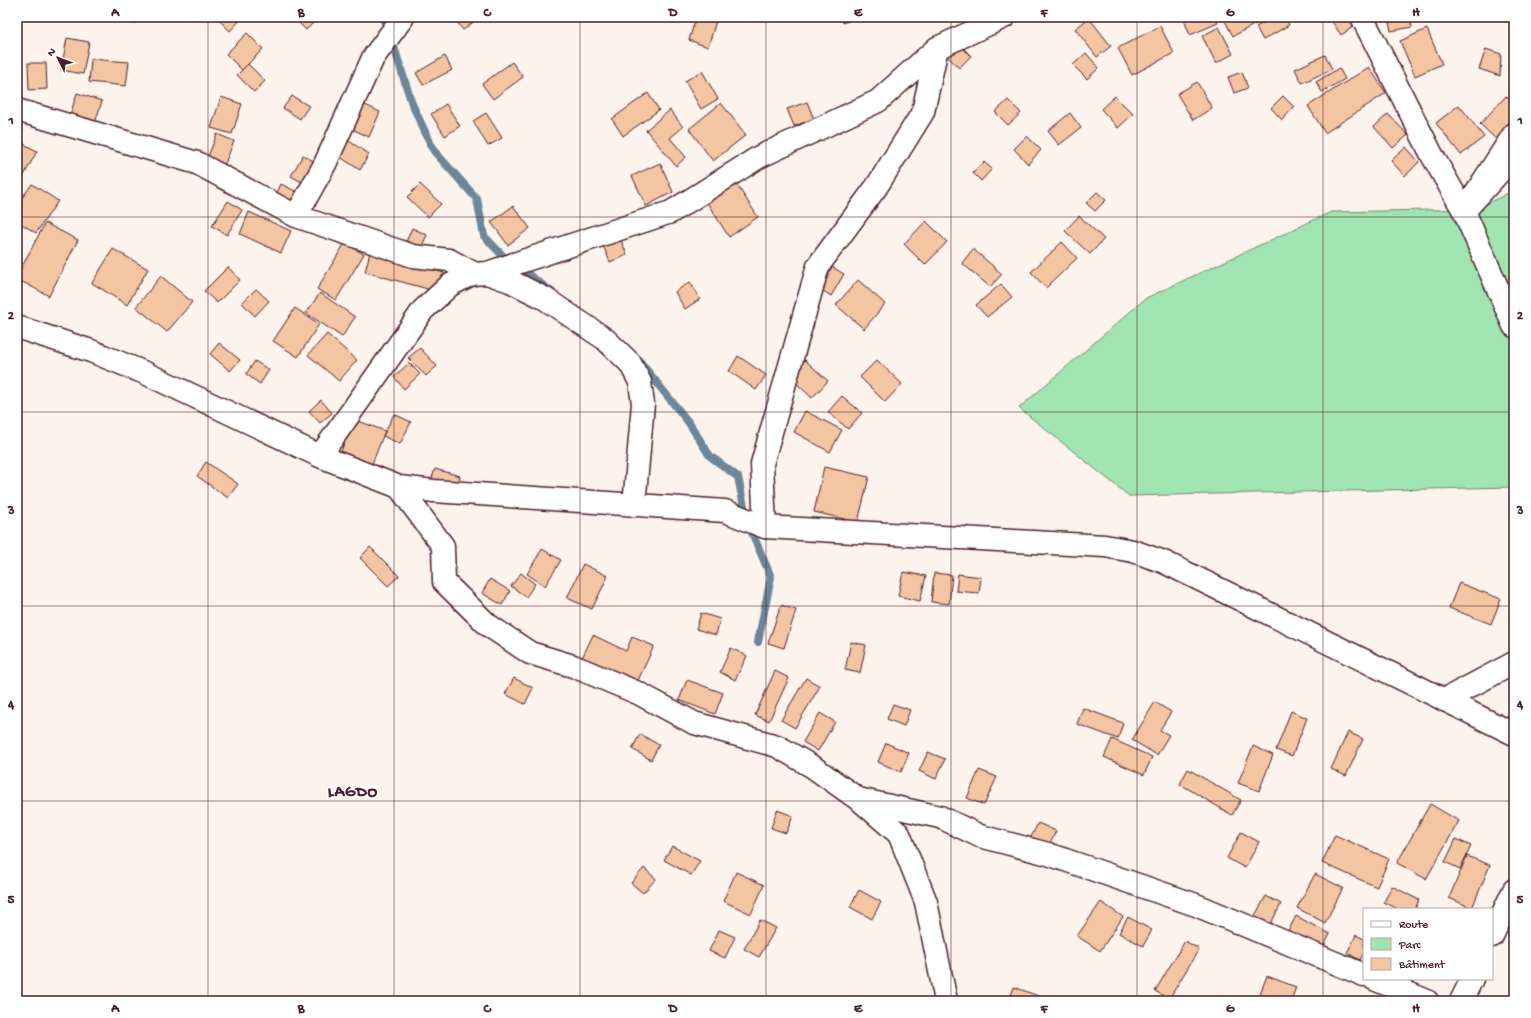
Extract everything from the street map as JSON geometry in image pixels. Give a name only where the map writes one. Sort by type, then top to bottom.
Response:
[{"type":"street","points":[[296,216],[325,164],[373,58],[403,17]]},
{"type":"street","points":[[320,456],[423,310],[450,284],[472,274],[481,274],[671,212],[759,157],[878,101],[937,48],[1004,17]]},
{"type":"street","points":[[1362,17],[1432,155],[1464,211],[1514,326]]},
{"type":"street","points":[[765,527],[762,464],[818,266],[877,186],[923,112],[937,48]]},
{"type":"street","points":[[17,110],[197,163],[296,216],[413,256],[449,260],[481,274],[510,281],[544,298],[605,339],[630,363],[640,382],[643,404],[634,505]]},
{"type":"street","points":[[1464,211],[1514,134]]},
{"type":"street","points":[[1464,211],[1514,156]]},
{"type":"street","points":[[17,327],[91,351],[145,373],[320,456],[399,488],[725,511],[765,527],[1105,546],[1133,551],[1164,562],[1514,734]]},
{"type":"street","points":[[399,488],[443,546],[444,582],[488,625],[530,653],[573,666],[638,693],[694,723],[777,746],[813,767],[858,799],[899,834],[926,902],[946,1001]]},
{"type":"street","points":[[1444,700],[1514,663]]},
{"type":"street","points":[[858,799],[940,817],[980,836],[1048,854],[1196,905],[1363,975]]},
{"type":"street","points":[[1493,934],[1514,890]]},
{"type":"street","points":[[1376,980],[1427,1001]]},
{"type":"street","points":[[1461,1001],[1472,980]]},
{"type":"green space","points":[[1514,190],[1514,487],[1129,496],[1019,408],[1146,298],[1331,212],[1477,209]]},
{"type":"building","points":[[117,17],[137,17],[136,23]]},
{"type":"building","points":[[216,17],[243,17],[230,31]]},
{"type":"building","points":[[301,17],[319,17],[306,30],[297,21]]},
{"type":"building","points":[[453,17],[480,17],[463,30]]},
{"type":"building","points":[[696,17],[717,18],[708,47],[689,40]]},
{"type":"building","points":[[841,17],[859,17],[843,23]]},
{"type":"building","points":[[1191,17],[1216,17],[1218,23],[1190,35],[1184,20]]},
{"type":"building","points":[[1223,17],[1269,17],[1233,36]]},
{"type":"building","points":[[1273,17],[1285,17],[1289,25],[1263,40],[1256,27]]},
{"type":"building","points":[[1329,17],[1350,17],[1356,25],[1341,35]]},
{"type":"building","points":[[1388,17],[1410,17],[1412,27],[1391,31]]},
{"type":"building","points":[[1089,18],[1111,46],[1097,57],[1075,29]]},
{"type":"building","points":[[1160,26],[1174,53],[1132,75],[1118,48]]},
{"type":"building","points":[[1219,27],[1233,54],[1216,63],[1202,36]]},
{"type":"building","points":[[1427,29],[1442,64],[1415,76],[1400,41]]},
{"type":"building","points":[[247,33],[263,49],[242,70],[226,54]]},
{"type":"building","points":[[67,38],[89,42],[83,74],[61,70]]},
{"type":"building","points":[[959,44],[971,56],[959,68],[947,56]]},
{"type":"building","points":[[1486,49],[1501,54],[1500,76],[1479,69]]},
{"type":"building","points":[[1086,53],[1099,68],[1087,79],[1073,65]]},
{"type":"building","points":[[1325,55],[1332,69],[1302,83],[1295,69]]},
{"type":"building","points":[[445,56],[452,70],[423,85],[416,73]]},
{"type":"building","points":[[91,59],[129,62],[126,86],[89,82]]},
{"type":"building","points":[[512,62],[523,77],[493,99],[482,84]]},
{"type":"building","points":[[28,63],[46,63],[47,89],[29,90]]},
{"type":"building","points":[[248,64],[265,81],[254,92],[237,75]]},
{"type":"building","points":[[1369,67],[1386,93],[1325,133],[1308,106]]},
{"type":"building","points":[[1339,68],[1345,79],[1322,92],[1316,82]]},
{"type":"building","points":[[702,71],[718,99],[701,109],[685,81]]},
{"type":"building","points":[[1242,72],[1248,88],[1234,93],[1228,77]]},
{"type":"building","points":[[1197,82],[1212,108],[1193,120],[1177,94]]},
{"type":"building","points":[[77,93],[102,101],[95,123],[70,115]]},
{"type":"building","points":[[648,93],[659,110],[623,136],[612,119]]},
{"type":"building","points":[[292,96],[309,106],[300,119],[283,108]]},
{"type":"building","points":[[1115,96],[1133,114],[1118,128],[1101,109]]},
{"type":"building","points":[[1283,96],[1294,107],[1282,120],[1271,108]]},
{"type":"building","points":[[1506,96],[1514,104],[1514,125],[1498,141],[1480,124]]},
{"type":"building","points":[[221,97],[242,104],[232,134],[211,128]]},
{"type":"building","points":[[1008,100],[1021,113],[1008,125],[995,112]]},
{"type":"building","points":[[359,102],[380,112],[369,137],[348,127]]},
{"type":"building","points":[[807,102],[814,119],[794,126],[787,109]]},
{"type":"building","points":[[721,103],[746,135],[713,161],[689,129]]},
{"type":"building","points":[[446,104],[460,126],[445,136],[431,114]]},
{"type":"building","points":[[1459,105],[1484,137],[1461,155],[1436,123]]},
{"type":"building","points":[[670,110],[683,127],[670,138],[686,157],[676,166],[646,130]]},
{"type":"building","points":[[486,113],[502,138],[488,146],[473,121]]},
{"type":"building","points":[[1070,113],[1081,128],[1059,145],[1048,131]]},
{"type":"building","points":[[1388,114],[1408,135],[1393,148],[1374,127]]},
{"type":"building","points":[[17,126],[23,129],[17,143]]},
{"type":"building","points":[[217,134],[234,141],[224,166],[207,159]]},
{"type":"building","points":[[341,136],[369,154],[360,170],[331,151]]},
{"type":"building","points":[[1027,136],[1041,150],[1028,164],[1014,149]]},
{"type":"building","points":[[20,142],[37,151],[21,181],[17,179],[17,148]]},
{"type":"building","points":[[1406,147],[1419,162],[1405,176],[1391,161]]},
{"type":"building","points":[[303,155],[317,163],[305,184],[291,176]]},
{"type":"building","points":[[984,162],[992,169],[981,181],[973,173]]},
{"type":"building","points":[[660,163],[673,192],[646,206],[632,176]]},
{"type":"building","points":[[735,182],[758,217],[729,237],[706,201]]},
{"type":"building","points":[[32,184],[58,201],[36,233],[17,221],[17,205]]},
{"type":"building","points":[[281,184],[301,194],[295,208],[274,199]]},
{"type":"building","points":[[420,184],[441,204],[428,217],[407,197]]},
{"type":"building","points":[[1097,192],[1106,200],[1095,211],[1086,203]]},
{"type":"building","points":[[228,201],[242,210],[227,235],[212,226]]},
{"type":"building","points":[[513,206],[530,228],[508,245],[491,222]]},
{"type":"building","points":[[249,212],[291,231],[281,253],[240,234]]},
{"type":"building","points":[[1079,216],[1104,239],[1090,254],[1065,231]]},
{"type":"building","points":[[926,221],[947,242],[925,265],[904,244]]},
{"type":"building","points":[[45,223],[78,240],[49,296],[17,279],[17,276]]},
{"type":"building","points":[[412,228],[427,235],[420,250],[405,244]]},
{"type":"building","points":[[619,235],[627,255],[610,262],[602,243]]},
{"type":"building","points":[[1062,242],[1077,258],[1046,288],[1031,272]]},
{"type":"building","points":[[345,243],[364,254],[336,300],[317,289]]},
{"type":"building","points":[[113,249],[148,269],[127,305],[92,283]]},
{"type":"building","points":[[973,249],[1002,274],[990,287],[962,263]]},
{"type":"building","points":[[370,252],[444,273],[439,292],[365,272]]},
{"type":"building","points":[[829,265],[844,274],[831,296],[817,287]]},
{"type":"building","points":[[228,267],[240,280],[217,303],[204,291]]},
{"type":"building","points":[[161,276],[192,302],[167,332],[136,307]]},
{"type":"building","points":[[858,280],[885,304],[864,329],[836,305]]},
{"type":"building","points":[[690,282],[700,299],[685,309],[675,292]]},
{"type":"building","points":[[1001,284],[1012,297],[987,317],[976,305]]},
{"type":"building","points":[[256,289],[269,301],[255,316],[242,303]]},
{"type":"building","points":[[320,293],[355,317],[342,337],[306,313]]},
{"type":"building","points":[[295,308],[319,324],[298,357],[273,341]]},
{"type":"building","points":[[327,334],[357,360],[339,381],[308,355]]},
{"type":"building","points":[[219,343],[240,360],[230,371],[210,354]]},
{"type":"building","points":[[420,348],[437,366],[426,376],[408,358]]},
{"type":"building","points":[[738,356],[766,375],[756,390],[729,371]]},
{"type":"building","points":[[805,360],[828,381],[812,398],[789,376]]},
{"type":"building","points":[[877,360],[902,384],[885,402],[860,377]]},
{"type":"building","points":[[255,361],[269,370],[260,384],[246,374]]},
{"type":"building","points":[[409,363],[420,374],[404,389],[394,377]]},
{"type":"building","points":[[842,396],[862,413],[848,429],[828,412]]},
{"type":"building","points":[[321,400],[332,413],[320,423],[309,411]]},
{"type":"building","points":[[805,411],[842,430],[830,452],[794,432]]},
{"type":"building","points":[[394,414],[411,422],[400,444],[383,436]]},
{"type":"building","points":[[353,419],[385,431],[370,469],[339,457]]},
{"type":"building","points":[[206,462],[238,484],[228,498],[197,476]]},
{"type":"building","points":[[824,467],[869,477],[858,522],[814,512]]},
{"type":"building","points":[[435,469],[460,476],[456,492],[430,484]]},
{"type":"building","points":[[370,547],[399,576],[388,586],[360,558]]},
{"type":"building","points":[[542,549],[561,560],[545,586],[527,574]]},
{"type":"building","points":[[583,564],[608,576],[592,609],[567,598]]},
{"type":"building","points":[[903,572],[926,576],[920,601],[898,596]]},
{"type":"building","points":[[521,573],[535,584],[526,597],[511,586]]},
{"type":"building","points":[[934,573],[952,575],[949,604],[931,602]]},
{"type":"building","points":[[958,574],[981,577],[979,593],[956,591]]},
{"type":"building","points":[[490,579],[510,591],[502,605],[482,593]]},
{"type":"building","points":[[1459,583],[1501,599],[1491,624],[1449,608]]},
{"type":"building","points":[[781,605],[796,610],[784,648],[768,643]]},
{"type":"building","points":[[701,613],[720,619],[716,635],[696,629]]},
{"type":"building","points":[[593,635],[626,651],[632,637],[654,646],[635,687],[580,662]]},
{"type":"building","points":[[851,642],[866,645],[860,673],[845,670]]},
{"type":"building","points":[[731,648],[747,656],[735,680],[720,672]]},
{"type":"building","points":[[775,671],[789,678],[769,721],[755,715]]},
{"type":"building","points":[[514,678],[533,688],[525,704],[505,694]]},
{"type":"building","points":[[806,678],[820,686],[795,728],[781,720]]},
{"type":"building","points":[[687,680],[723,693],[715,714],[679,700]]},
{"type":"building","points":[[1155,702],[1171,712],[1160,730],[1169,735],[1157,755],[1132,740]]},
{"type":"building","points":[[893,704],[910,710],[904,726],[887,719]]},
{"type":"building","points":[[1083,708],[1123,723],[1118,739],[1077,724]]},
{"type":"building","points":[[1291,711],[1307,718],[1292,756],[1276,750]]},
{"type":"building","points":[[820,713],[835,722],[818,751],[803,742]]},
{"type":"building","points":[[1348,732],[1363,739],[1346,776],[1331,769]]},
{"type":"building","points":[[640,734],[659,745],[651,760],[632,749]]},
{"type":"building","points":[[1112,739],[1152,757],[1144,775],[1104,757]]},
{"type":"building","points":[[886,743],[909,753],[901,772],[878,762]]},
{"type":"building","points":[[1253,746],[1273,755],[1259,791],[1238,783]]},
{"type":"building","points":[[928,752],[945,759],[936,779],[919,771]]},
{"type":"building","points":[[1188,769],[1241,800],[1232,815],[1180,784]]},
{"type":"building","points":[[979,770],[997,777],[984,805],[967,798]]},
{"type":"building","points":[[1430,804],[1459,821],[1426,879],[1397,863]]},
{"type":"building","points":[[777,810],[793,816],[786,833],[771,828]]},
{"type":"building","points":[[1038,823],[1056,831],[1049,846],[1031,837]]},
{"type":"building","points":[[1241,832],[1259,842],[1245,868],[1227,858]]},
{"type":"building","points":[[1335,835],[1389,859],[1377,887],[1322,863]]},
{"type":"building","points":[[1456,839],[1471,846],[1460,869],[1445,862]]},
{"type":"building","points":[[672,846],[700,861],[691,875],[664,860]]},
{"type":"building","points":[[1467,856],[1490,865],[1472,908],[1449,898]]},
{"type":"building","points":[[644,868],[656,879],[643,893],[631,883]]},
{"type":"building","points":[[736,872],[764,885],[751,914],[723,901]]},
{"type":"building","points":[[1315,874],[1343,888],[1325,923],[1297,908]]},
{"type":"building","points":[[1392,886],[1419,900],[1415,908],[1396,908],[1384,902]]},
{"type":"building","points":[[859,890],[881,902],[872,919],[850,907]]},
{"type":"building","points":[[1266,896],[1281,904],[1269,927],[1253,919]]},
{"type":"building","points":[[1101,902],[1123,917],[1100,951],[1077,936]]},
{"type":"building","points":[[1296,916],[1330,934],[1322,950],[1287,933]]},
{"type":"building","points":[[1128,917],[1152,930],[1143,946],[1119,933]]},
{"type":"building","points":[[760,920],[776,928],[759,957],[744,949]]},
{"type":"building","points":[[719,930],[735,937],[725,958],[709,951]]},
{"type":"building","points":[[1356,935],[1363,938],[1363,954],[1360,960],[1347,953]]},
{"type":"building","points":[[1185,941],[1199,949],[1169,999],[1155,991]]},
{"type":"building","points":[[1267,976],[1296,987],[1291,1001],[1257,1001]]},
{"type":"building","points":[[1014,987],[1052,1001],[1009,1001]]},
{"type":"waterway","points":[[382,17],[388,28],[412,104],[434,151],[477,199],[484,236],[503,256],[552,292]]},
{"type":"waterway","points":[[637,358],[689,423],[710,456],[738,477],[747,521],[771,577],[758,642]]},
{"type":"district","name":"LAGDO","points":[[353,793]]}]
